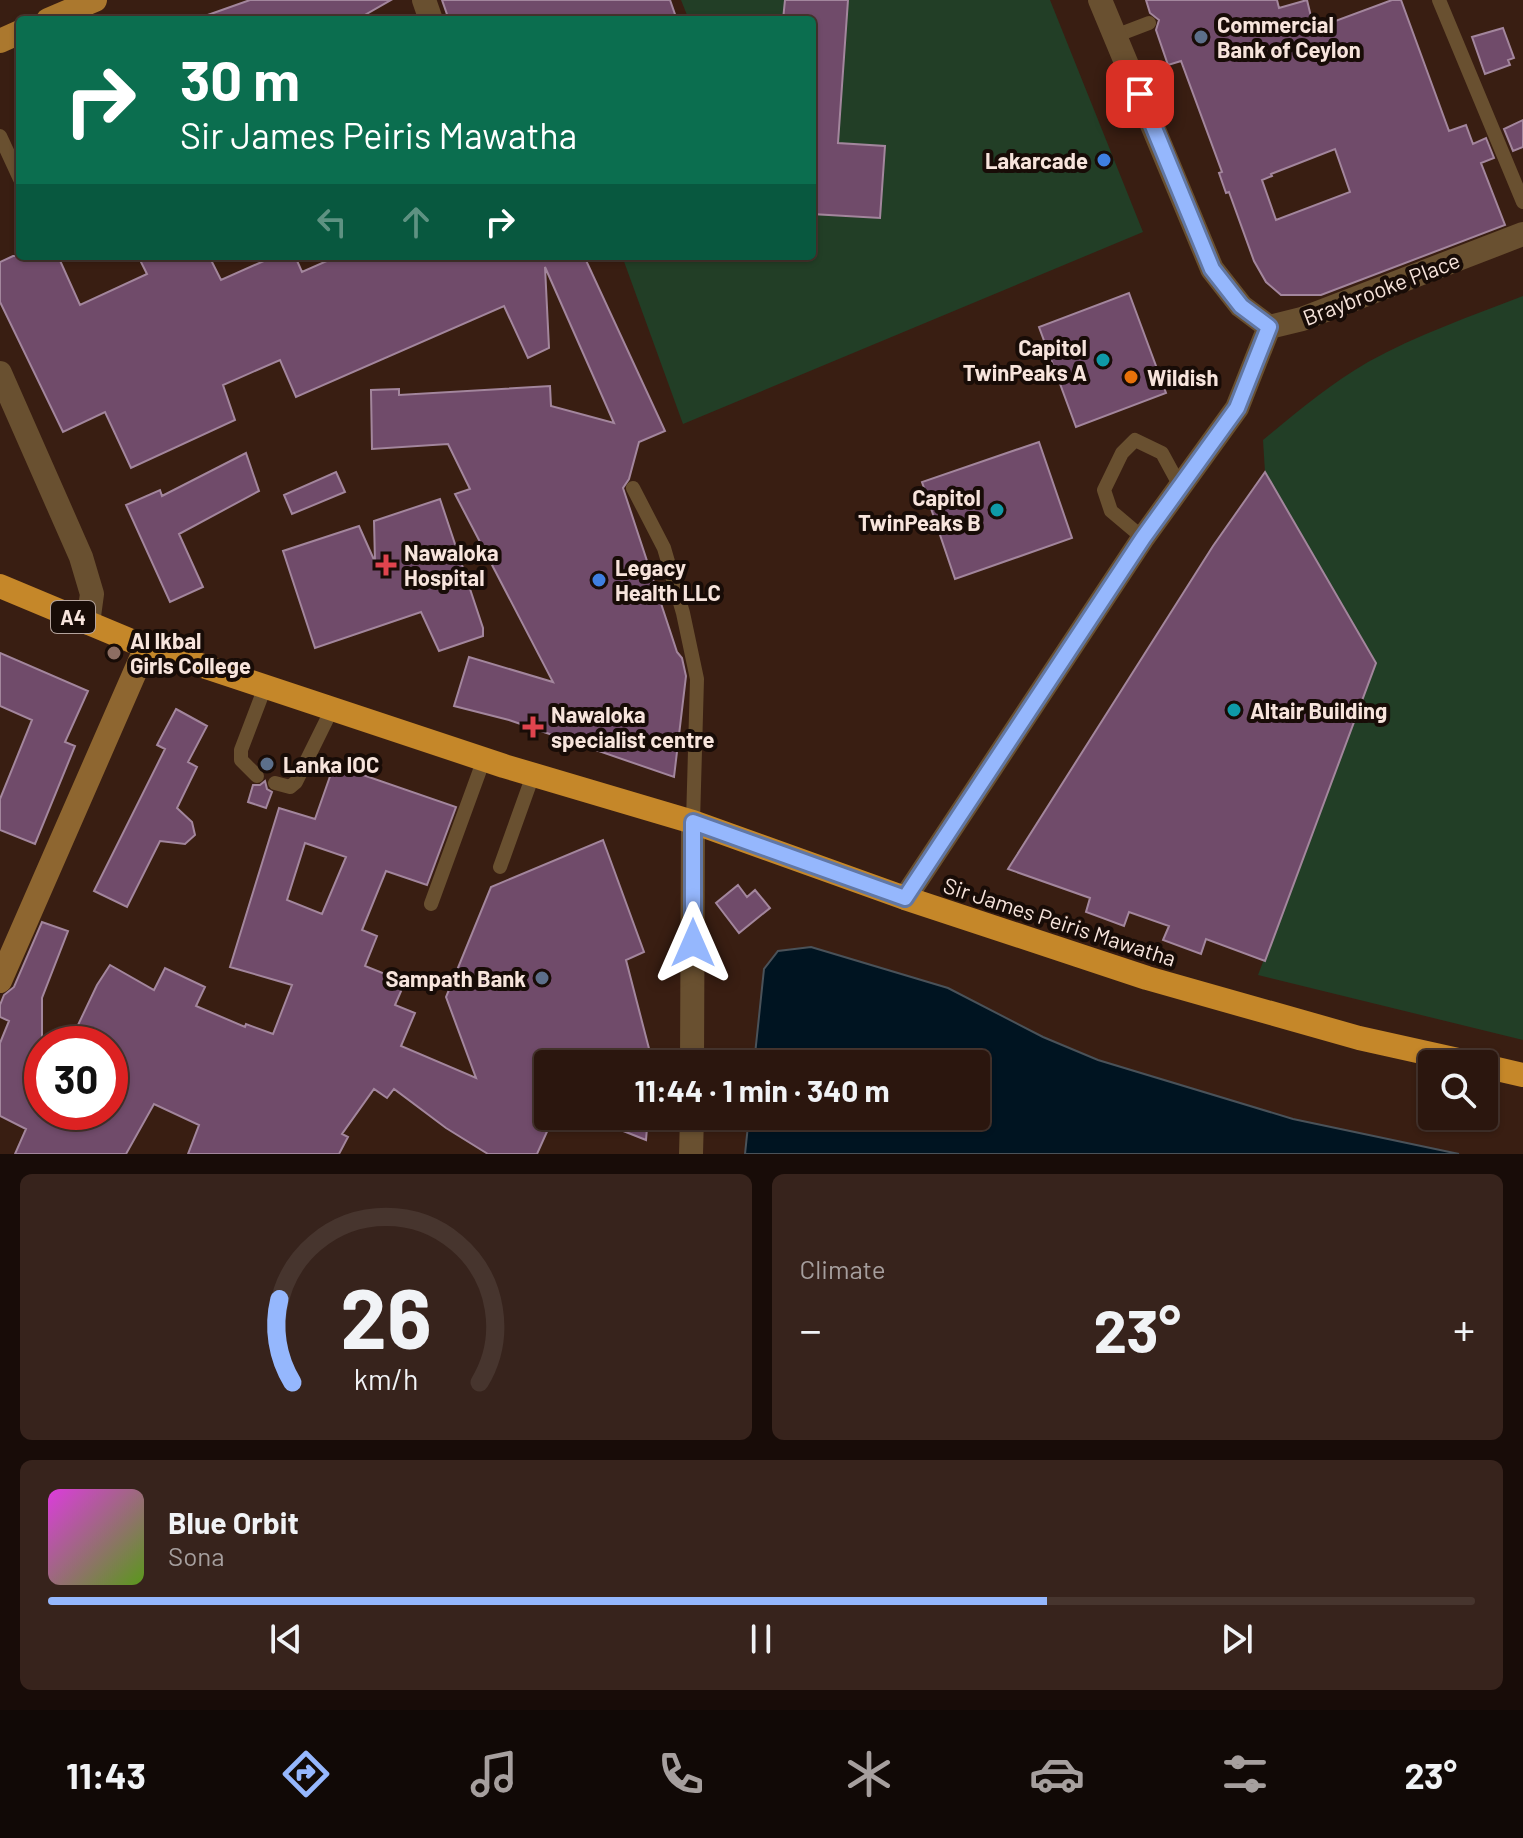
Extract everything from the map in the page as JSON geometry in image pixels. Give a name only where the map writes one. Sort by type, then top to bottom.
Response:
[{"type":"highway","name":"Sir James Peiris Mawatha","points":[[0,586],[146,647],[533,775],[693,822],[905,898],[1147,978],[1359,1038],[1418,1051]]},
{"type":"highway","points":[[1498,1069],[1523,1075]]},
{"type":"main road","points":[[57,16],[95,0]]},
{"type":"street","points":[[905,898],[1143,538],[1237,408],[1269,327],[1241,306],[1212,269],[1100,0]]},
{"type":"street","name":"Braybrooke Place","points":[[1269,327],[1302,319],[1523,234]]},
{"type":"street","points":[[0,373],[81,557],[92,594],[88,623]]},
{"type":"street","points":[[0,981],[146,647]]},
{"type":"street","points":[[692,1050],[693,822]]},
{"type":"street","points":[[691,1154],[692,1130]]},
{"type":"lane","points":[[1439,0],[1523,202]]},
{"type":"lane","points":[[1115,36],[1149,23]]},
{"type":"lane","points":[[0,136],[16,170]]},
{"type":"lane","points":[[1143,538],[1111,511],[1104,490],[1122,453],[1135,440],[1162,453],[1181,488]]},
{"type":"lane","points":[[633,488],[664,548],[683,613],[697,679],[693,822]]},
{"type":"lane","points":[[257,776],[241,760],[241,750],[265,687]]},
{"type":"lane","points":[[275,783],[290,787],[296,782],[332,709]]},
{"type":"lane","points":[[431,904],[484,759]]},
{"type":"lane","points":[[500,867],[533,775]]},
{"type":"green space","points":[[681,0],[1050,0],[1143,232],[683,424],[623,260],[816,260],[816,16],[687,16]]},
{"type":"green space","points":[[1523,296],[1523,1040],[1258,975],[1376,663],[1265,472],[1263,440],[1327,389],[1368,362],[1425,335]]},
{"type":"water","points":[[811,947],[948,988],[1043,1037],[1098,1060],[1293,1119],[1459,1154],[745,1154],[748,1130],[990,1130],[990,1050],[755,1050],[764,969],[778,951]]},
{"type":"building","points":[[250,0],[391,0],[363,16],[205,16]]},
{"type":"building","points":[[442,0],[670,0],[676,16],[448,16]]},
{"type":"building","points":[[785,0],[848,0],[838,143],[885,146],[880,218],[816,214],[816,16],[783,16]]},
{"type":"building","points":[[1146,0],[1277,0],[1279,8],[1307,0],[1314,29],[1392,0],[1401,0],[1449,131],[1466,125],[1473,144],[1486,138],[1494,158],[1481,163],[1505,225],[1321,295],[1281,295],[1266,282],[1254,261],[1229,192],[1226,193],[1219,173],[1222,172],[1181,61],[1168,65],[1156,30],[1159,20],[1150,13]],"holes":[[[1335,149],[1350,192],[1276,220],[1262,180]]]},
{"type":"building","points":[[1503,28],[1514,58],[1508,60],[1510,65],[1485,74],[1472,37]]},
{"type":"building","points":[[1523,120],[1523,147],[1513,151],[1504,129]]},
{"type":"building","points":[[13,256],[16,260],[60,260],[80,305],[147,274],[140,260],[211,260],[221,280],[266,260],[297,260],[302,272],[329,260],[586,260],[665,431],[639,442],[629,479],[623,488],[686,676],[674,777],[509,720],[454,706],[469,657],[553,682],[455,494],[470,489],[448,444],[372,449],[371,390],[399,389],[399,395],[550,386],[551,406],[614,423],[545,267],[549,348],[528,358],[504,306],[296,397],[280,360],[223,385],[235,420],[131,468],[105,412],[63,432],[0,302],[0,262]]},
{"type":"building","name":"Capitol TwinPeaks A","points":[[1129,293],[1166,393],[1076,427],[1039,327]]},
{"type":"building","name":"Capitol TwinPeaks B","points":[[1039,442],[1072,538],[955,579],[922,482]]},
{"type":"building","points":[[246,453],[259,491],[179,534],[203,587],[170,602],[126,505],[160,490],[162,496]]},
{"type":"building","points":[[336,472],[345,492],[292,514],[284,495]]},
{"type":"building","name":"Altair Building","points":[[1265,472],[1376,663],[1265,961],[1206,939],[1201,954],[1163,940],[1169,926],[1129,912],[1124,926],[1086,912],[1090,898],[1008,869],[1213,546]]},
{"type":"building","name":"Nawaloka Hospital","points":[[440,499],[483,636],[439,651],[421,612],[315,648],[283,551],[359,526],[375,562],[374,521]]},
{"type":"building","points":[[0,653],[88,691],[65,742],[75,746],[35,844],[0,830],[0,799],[32,720],[0,706]]},
{"type":"building","points":[[176,709],[207,726],[188,762],[197,767],[177,808],[192,822],[195,835],[185,844],[160,841],[127,907],[94,891],[165,749],[157,745]]},
{"type":"building","points":[[334,765],[456,807],[427,885],[386,871],[362,930],[377,936],[365,966],[405,982],[395,1005],[415,1013],[401,1046],[476,1078],[446,997],[491,887],[603,840],[644,952],[626,960],[649,1050],[534,1050],[534,1130],[548,1130],[537,1154],[488,1154],[446,1128],[394,1089],[387,1098],[374,1089],[342,1134],[348,1137],[339,1154],[188,1154],[199,1125],[154,1104],[126,1154],[15,1154],[26,1130],[128,1130],[128,1026],[78,1026],[110,965],[154,990],[165,968],[205,987],[196,1006],[245,1027],[246,1024],[273,1034],[292,985],[230,967],[279,808],[315,819]],"holes":[[[305,843],[346,857],[322,914],[287,900]]]},
{"type":"building","points":[[265,781],[267,789],[272,792],[266,808],[248,802],[253,785]]},
{"type":"building","points":[[738,885],[747,897],[755,890],[770,908],[739,933],[716,903]]},
{"type":"building","points":[[42,922],[68,931],[42,998],[42,1026],[24,1026],[24,1128],[0,1116],[0,1043],[9,1021],[0,1017],[0,1005],[4,995],[14,987]]},
{"type":"building","points":[[621,1130],[647,1130],[646,1140]]},
{"type":"place","name":"Commercial Bank of Ceylon","points":[[1201,37]]},
{"type":"place","name":"Lakarcade","points":[[1104,160]]},
{"type":"place","name":"Capitol TwinPeaks A","points":[[1103,360]]},
{"type":"place","name":"Wildish","points":[[1131,377]]},
{"type":"place","name":"Capitol TwinPeaks B","points":[[997,510]]},
{"type":"place","name":"Nawaloka Hospital","points":[[386,565]]},
{"type":"place","name":"Legacy Health LLC","points":[[599,580]]},
{"type":"place","name":"Al Ikbal Girls College","points":[[114,653]]},
{"type":"place","name":"Altair Building","points":[[1234,710]]},
{"type":"place","name":"Nawaloka specialist centre","points":[[533,727]]},
{"type":"place","name":"Lanka IOC","points":[[267,764]]},
{"type":"place","name":"Sampath Bank","points":[[542,978]]},
{"type":"route","points":[[693,943],[693,822],[905,898],[1143,538],[1237,408],[1269,327],[1241,306],[1212,269],[1140,94]]}]
